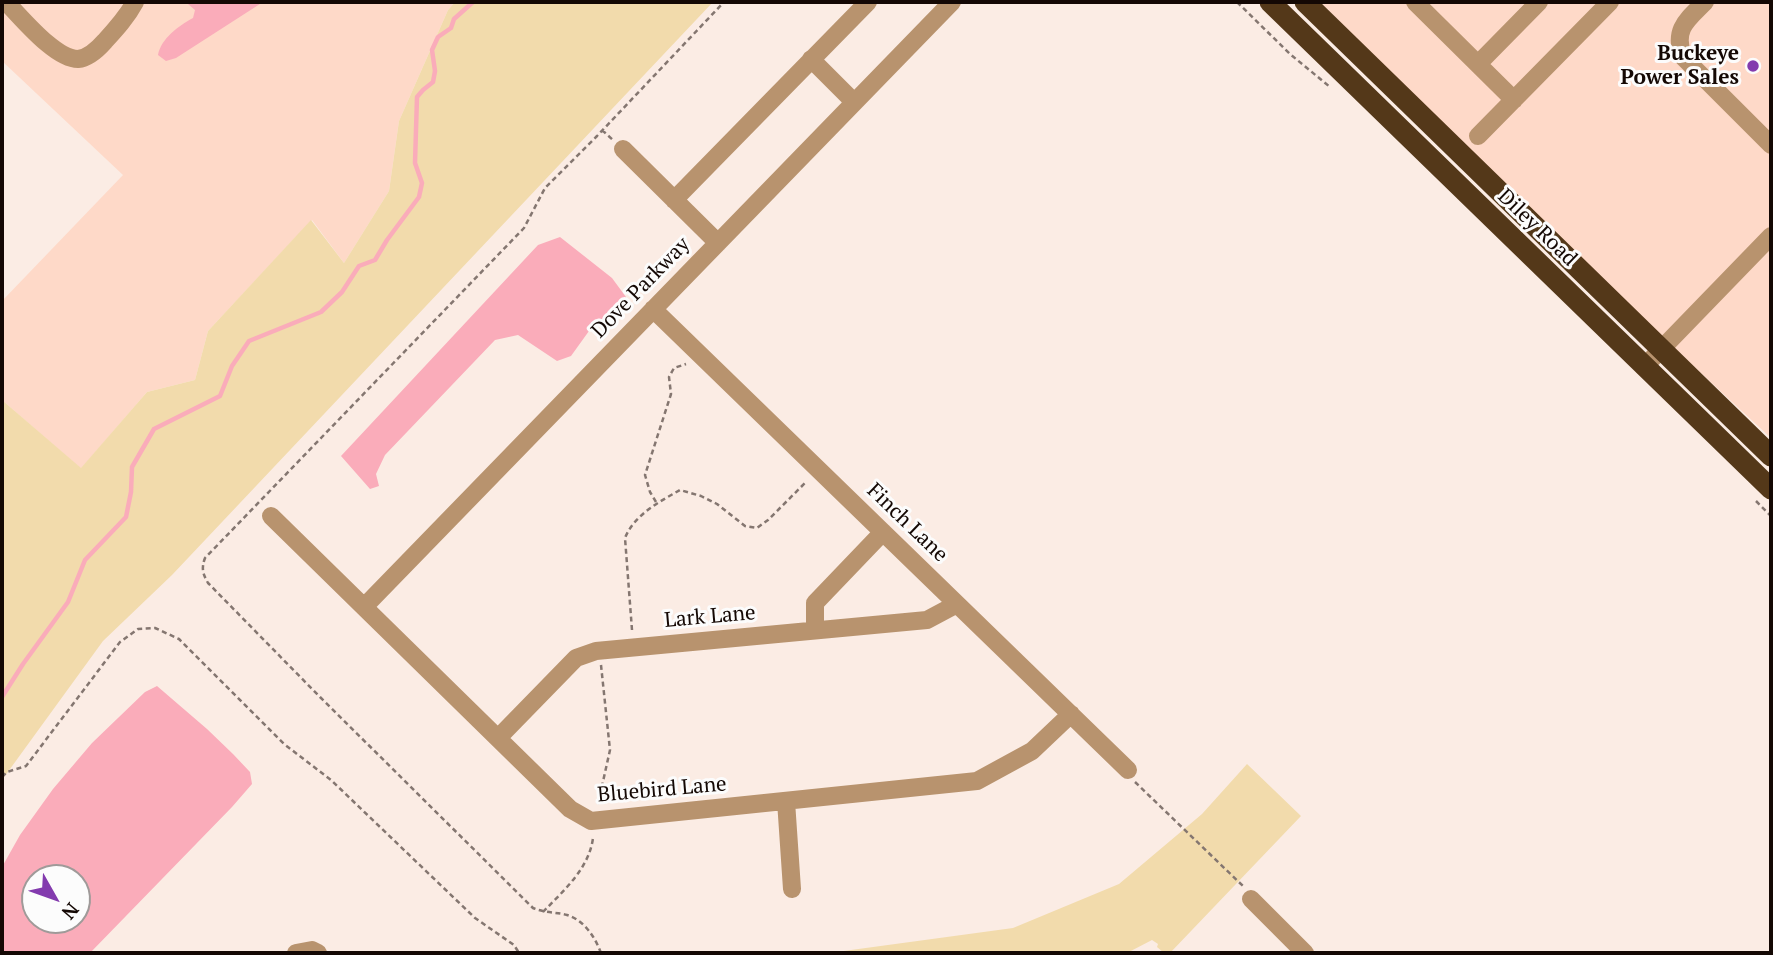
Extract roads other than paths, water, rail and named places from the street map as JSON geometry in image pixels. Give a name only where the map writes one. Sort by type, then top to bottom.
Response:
[{"type":"highway","name":"Diley Road","points":[[1270,2],[1771,489]]},
{"type":"highway","name":"Diley Road","points":[[1306,2],[1771,456]]},
{"type":"street","points":[[6,2],[58,52],[79,59],[98,48],[135,2]]},
{"type":"street","points":[[674,200],[867,2]]},
{"type":"street","name":"Dove Parkway","points":[[364,607],[952,2]]},
{"type":"street","points":[[1415,2],[1514,100]]},
{"type":"street","points":[[1478,64],[1539,2]]},
{"type":"street","points":[[1478,136],[1610,2]]},
{"type":"street","points":[[1705,2],[1686,22],[1680,34],[1679,45],[1683,57],[1771,145]]},
{"type":"street","points":[[811,59],[854,102]]},
{"type":"street","points":[[623,149],[718,243]]},
{"type":"street","points":[[1644,367],[1771,236]]},
{"type":"street","name":"Finch Lane","points":[[653,309],[1128,770]]},
{"type":"street","name":"Bluebird Lane","points":[[271,516],[570,809],[591,821],[977,781],[1032,751],[1071,714]]},
{"type":"street","points":[[815,630],[815,603],[883,532]]},
{"type":"street","name":"Lark Lane","points":[[498,738],[576,658],[599,650],[928,620],[957,604]]},
{"type":"street","points":[[786,801],[792,889]]},
{"type":"street","points":[[1251,900],[1305,953]]},
{"type":"street","points":[[296,953],[312,950],[318,953]]},
{"type":"waterway","points":[[2,697],[68,602],[85,560],[126,517],[132,467],[154,429],[220,396],[232,366],[249,341],[321,312],[342,292],[359,266],[375,260],[419,197],[422,183],[415,163],[417,97],[433,82],[435,71],[432,50],[438,37],[451,28],[454,19],[473,2]]},
{"type":"place","name":"Buckeye Power Sales","points":[[1753,66]]}]
